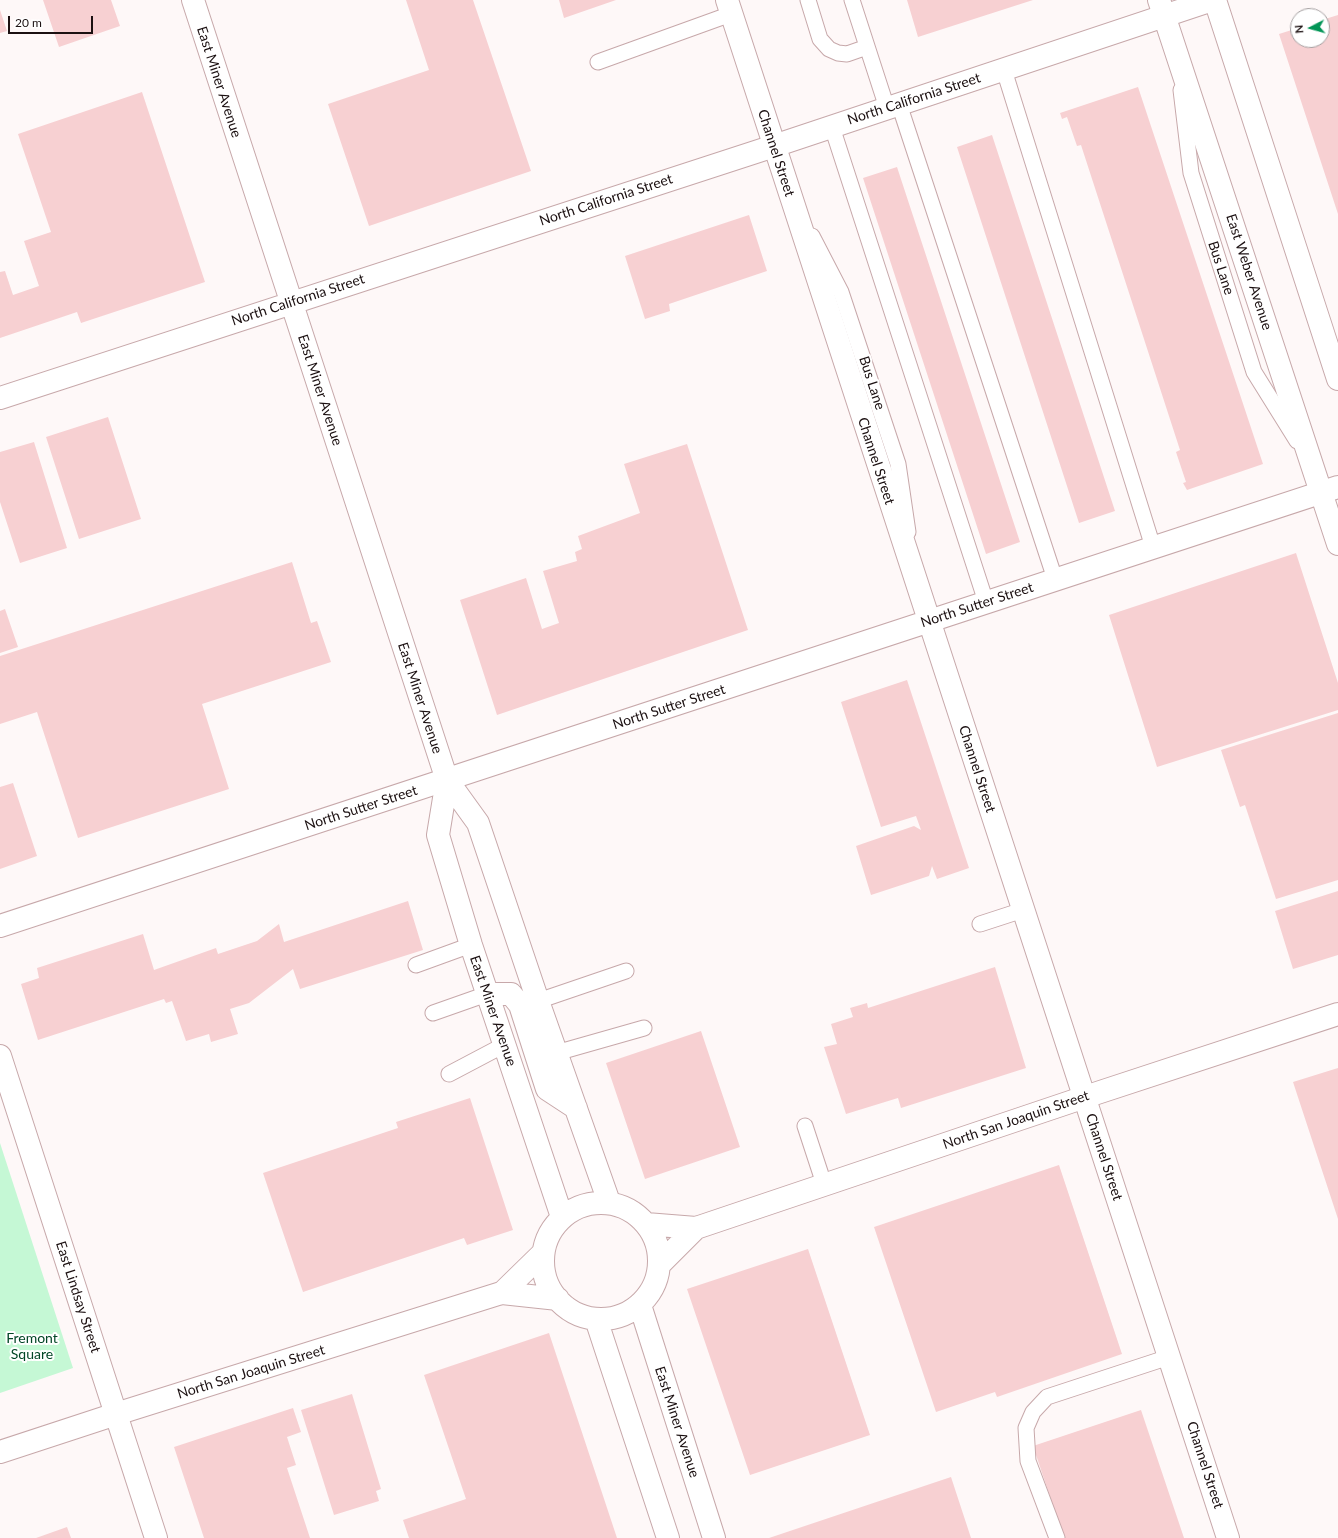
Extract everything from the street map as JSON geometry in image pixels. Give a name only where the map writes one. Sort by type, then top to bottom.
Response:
[{"type":"street","name":"East Miner Avenue","points":[[193,0],[447,780],[478,823],[538,1001],[609,1202]]},
{"type":"street","name":"North California Street","points":[[0,398],[1004,70],[1162,8],[1212,0]]},
{"type":"street","points":[[1215,0],[1338,379]]},
{"type":"street","name":"Channel Street","points":[[729,7],[1228,1538]]},
{"type":"street","name":"East Weber Avenue","points":[[1162,8],[1312,464],[1330,490],[1338,544]]},
{"type":"street","name":"North Sutter Street","points":[[0,926],[1330,490]]},
{"type":"street","name":"East Miner Avenue","points":[[447,780],[438,835],[471,945],[562,1217]]},
{"type":"street","points":[[487,994],[511,994],[520,1005],[547,1089],[576,1108]]},
{"type":"street","name":"North San Joaquin Street","points":[[646,1224],[696,1228],[1085,1096],[1338,1014]]},
{"type":"street","points":[[504,1045],[534,1051]]},
{"type":"street","name":"East Lindsay Street","points":[[0,1056],[156,1538]]},
{"type":"street","points":[[590,1202],[609,1202],[627,1208],[642,1219],[646,1224],[653,1234],[659,1252],[659,1270],[652,1289],[640,1305],[623,1316],[603,1320],[583,1317],[565,1308],[551,1293],[543,1274],[542,1254],[548,1236],[562,1217],[573,1209],[590,1202]]},
{"type":"street","name":"North San Joaquin Street","points":[[659,1265],[696,1228]]},
{"type":"street","name":"North San Joaquin Street","points":[[502,1293],[542,1254]]},
{"type":"street","name":"North San Joaquin Street","points":[[0,1452],[116,1414],[502,1293],[558,1299]]},
{"type":"street","name":"East Miner Avenue","points":[[640,1305],[714,1538]]},
{"type":"street","points":[[596,1319],[668,1538]]},
{"type":"lane","points":[[808,0],[820,39],[829,49],[838,53],[847,54],[867,47]]},
{"type":"lane","points":[[852,0],[867,47],[893,106],[1055,580]]},
{"type":"lane","points":[[598,62],[729,7]]},
{"type":"lane","points":[[1004,70],[1153,547]]},
{"type":"lane","points":[[832,127],[986,602]]},
{"type":"lane","points":[[980,924],[1023,910]]},
{"type":"lane","points":[[416,966],[471,945]]},
{"type":"lane","points":[[538,1001],[626,971]]},
{"type":"lane","points":[[433,1013],[487,994]]},
{"type":"lane","points":[[556,1053],[644,1028]]},
{"type":"lane","points":[[449,1074],[504,1045]]},
{"type":"lane","points":[[806,1126],[824,1184]]},
{"type":"lane","points":[[1057,1538],[1028,1461],[1026,1428],[1033,1412],[1047,1397],[1170,1357]]},
{"type":"green space","name":"Fremont Square","points":[[0,1143],[73,1368],[0,1393]]},
{"type":"building","points":[[43,0],[111,0],[120,26],[59,47]]},
{"type":"building","points":[[406,0],[473,0],[531,171],[369,226],[328,104],[429,70]]},
{"type":"building","points":[[559,0],[616,0],[564,18]]},
{"type":"building","points":[[907,0],[1033,0],[918,37]]},
{"type":"building","points":[[0,10],[7,31],[0,33]]},
{"type":"building","points":[[1338,15],[1338,214],[1279,34],[1290,31],[1290,48],[1330,48],[1330,18]]},
{"type":"building","points":[[1138,87],[1263,464],[1187,490],[1183,483],[1186,482],[1176,452],[1180,450],[1081,145],[1077,146],[1067,117],[1062,119],[1060,113]]},
{"type":"building","points":[[142,92],[205,282],[81,323],[77,312],[0,338],[0,272],[5,271],[13,295],[39,286],[24,241],[51,232],[18,134]]},
{"type":"building","points":[[992,135],[1115,511],[1079,523],[957,147]]},
{"type":"building","points":[[897,167],[1020,542],[986,554],[863,178]]},
{"type":"building","points":[[749,215],[767,271],[669,304],[670,311],[645,319],[625,256]]},
{"type":"building","points":[[108,417],[141,519],[79,539],[46,437]]},
{"type":"building","points":[[34,442],[67,548],[20,563],[0,502],[0,452]]},
{"type":"building","points":[[687,444],[748,630],[497,715],[460,600],[526,578],[542,629],[559,623],[543,571],[577,561],[575,552],[582,549],[578,536],[640,513],[624,464]]},
{"type":"building","points":[[1296,553],[1338,683],[1338,710],[1157,767],[1109,615]]},
{"type":"building","points":[[292,562],[311,623],[317,621],[331,662],[202,704],[229,789],[78,838],[37,712],[0,724],[0,656]]},
{"type":"building","points":[[5,609],[18,647],[0,653],[0,611]]},
{"type":"building","points":[[907,680],[969,868],[937,879],[932,866],[929,876],[871,895],[856,846],[914,826],[921,830],[916,816],[881,827],[841,702]]},
{"type":"building","points":[[1338,713],[1338,880],[1276,899],[1245,805],[1240,807],[1221,750]]},
{"type":"building","points":[[13,783],[37,856],[0,869],[0,787]]},
{"type":"building","points":[[1338,891],[1338,955],[1293,969],[1275,911]]},
{"type":"building","points":[[408,901],[423,950],[300,989],[293,969],[249,1003],[230,1009],[238,1034],[211,1042],[209,1034],[186,1041],[172,1001],[166,1003],[164,999],[38,1040],[21,984],[39,978],[37,968],[143,934],[154,970],[216,948],[218,954],[257,941],[279,924],[284,942]]},
{"type":"building","points":[[995,967],[1026,1068],[901,1108],[898,1098],[846,1114],[824,1047],[837,1044],[831,1024],[853,1017],[850,1008],[867,1003],[868,1008]]},
{"type":"building","points":[[701,1031],[740,1147],[645,1179],[606,1063]]},
{"type":"building","points":[[1338,1068],[1338,1219],[1293,1082]]},
{"type":"building","points":[[470,1098],[513,1230],[467,1245],[464,1238],[303,1292],[263,1173],[398,1128],[396,1122]]},
{"type":"building","points":[[1059,1165],[1122,1354],[997,1397],[995,1392],[936,1412],[874,1227]]},
{"type":"building","points":[[808,1249],[870,1435],[750,1475],[687,1289]]},
{"type":"building","points":[[549,1333],[617,1538],[409,1538],[403,1520],[466,1499],[424,1375]]},
{"type":"building","points":[[352,1394],[381,1489],[376,1491],[379,1501],[334,1515],[301,1410]]},
{"type":"building","points":[[293,1408],[301,1432],[287,1437],[296,1465],[287,1468],[310,1538],[204,1538],[174,1447]]},
{"type":"building","points":[[1141,1410],[1184,1538],[1064,1538],[1033,1446]]},
{"type":"building","points":[[951,1477],[971,1538],[769,1538]]},
{"type":"building","points":[[67,1527],[71,1538],[36,1538]]}]
